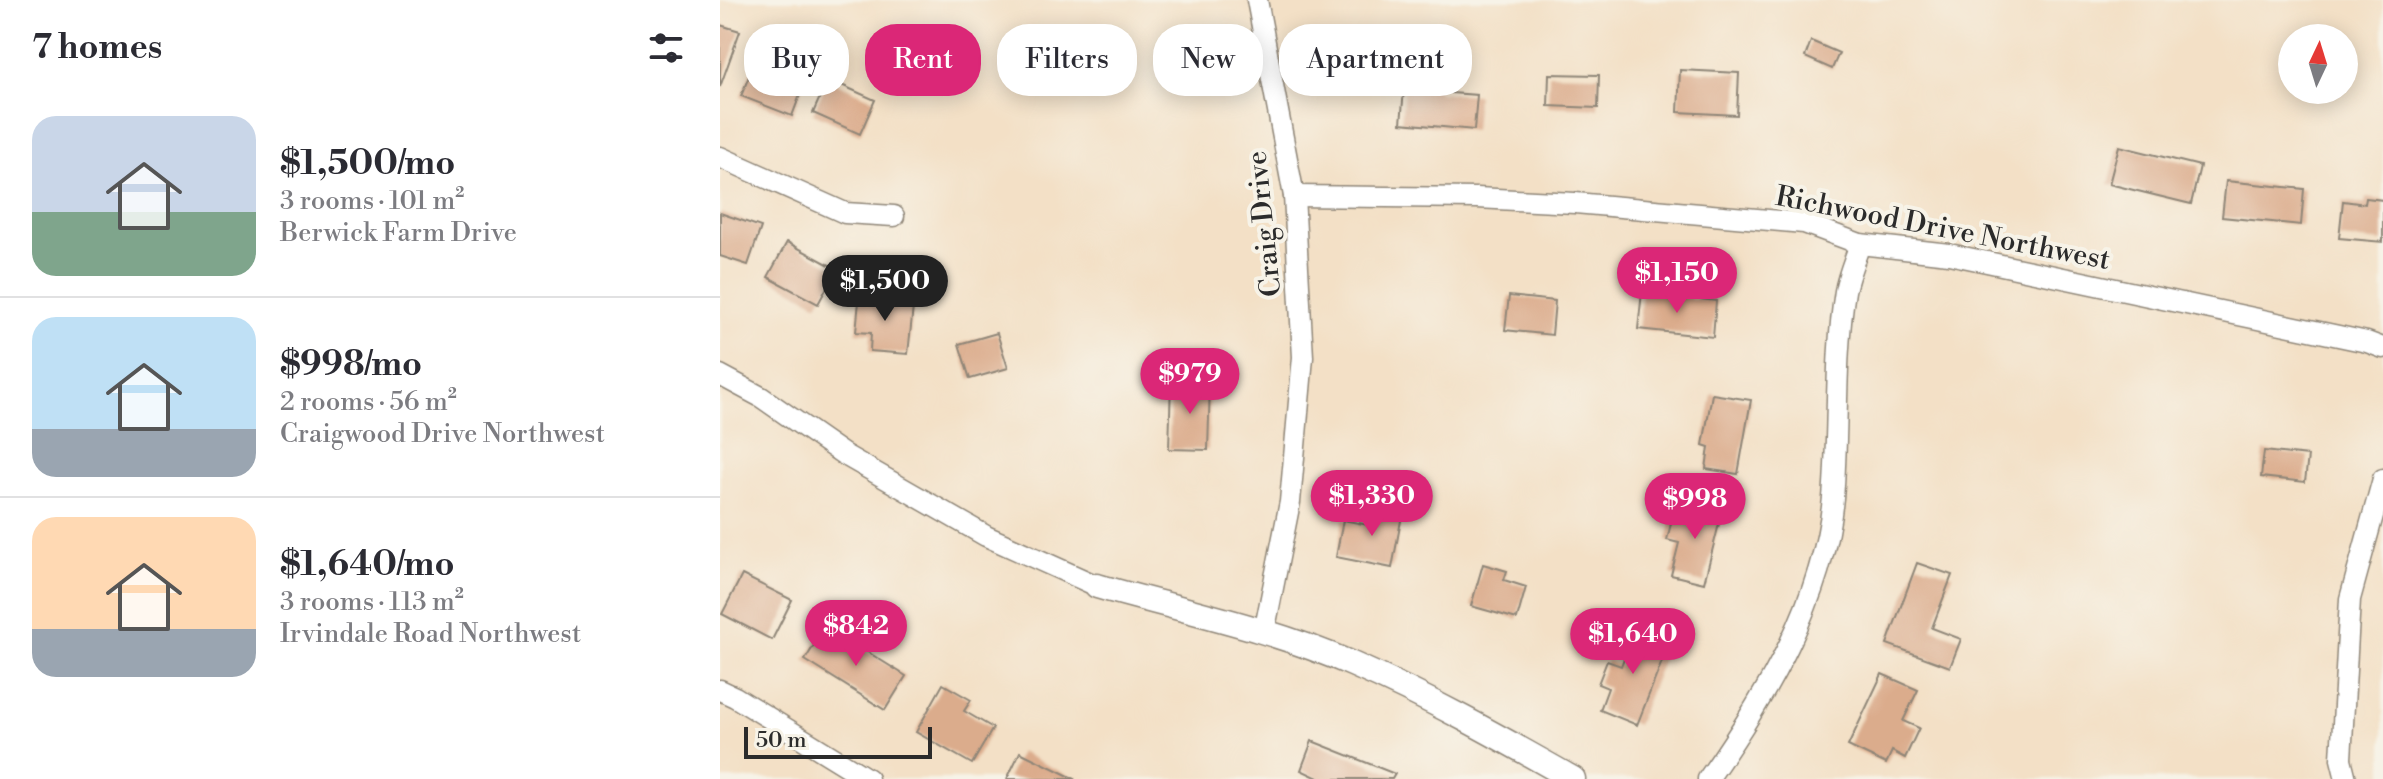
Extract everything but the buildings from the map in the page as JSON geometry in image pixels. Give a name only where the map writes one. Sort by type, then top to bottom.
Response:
[{"type":"street","name":"Craig Drive","points":[[1257,0],[1294,196],[1303,357],[1290,502],[1264,633]]},
{"type":"street","points":[[720,157],[845,213],[894,216]]},
{"type":"street","name":"Richwood Drive Northwest","points":[[1294,196],[1477,198],[1575,203],[1804,223],[1860,244],[1949,254],[2367,342],[2383,348]]},
{"type":"street","points":[[1708,779],[1747,724],[1789,645],[1819,569],[1833,500],[1836,401],[1845,289],[1860,244]]},
{"type":"street","points":[[720,375],[761,397],[843,454],[986,536],[1097,586],[1264,633],[1351,663],[1496,736],[1573,779]]},
{"type":"street","points":[[2346,779],[2341,759],[2350,599],[2383,479]]},
{"type":"street","points":[[720,690],[868,779]]}]
